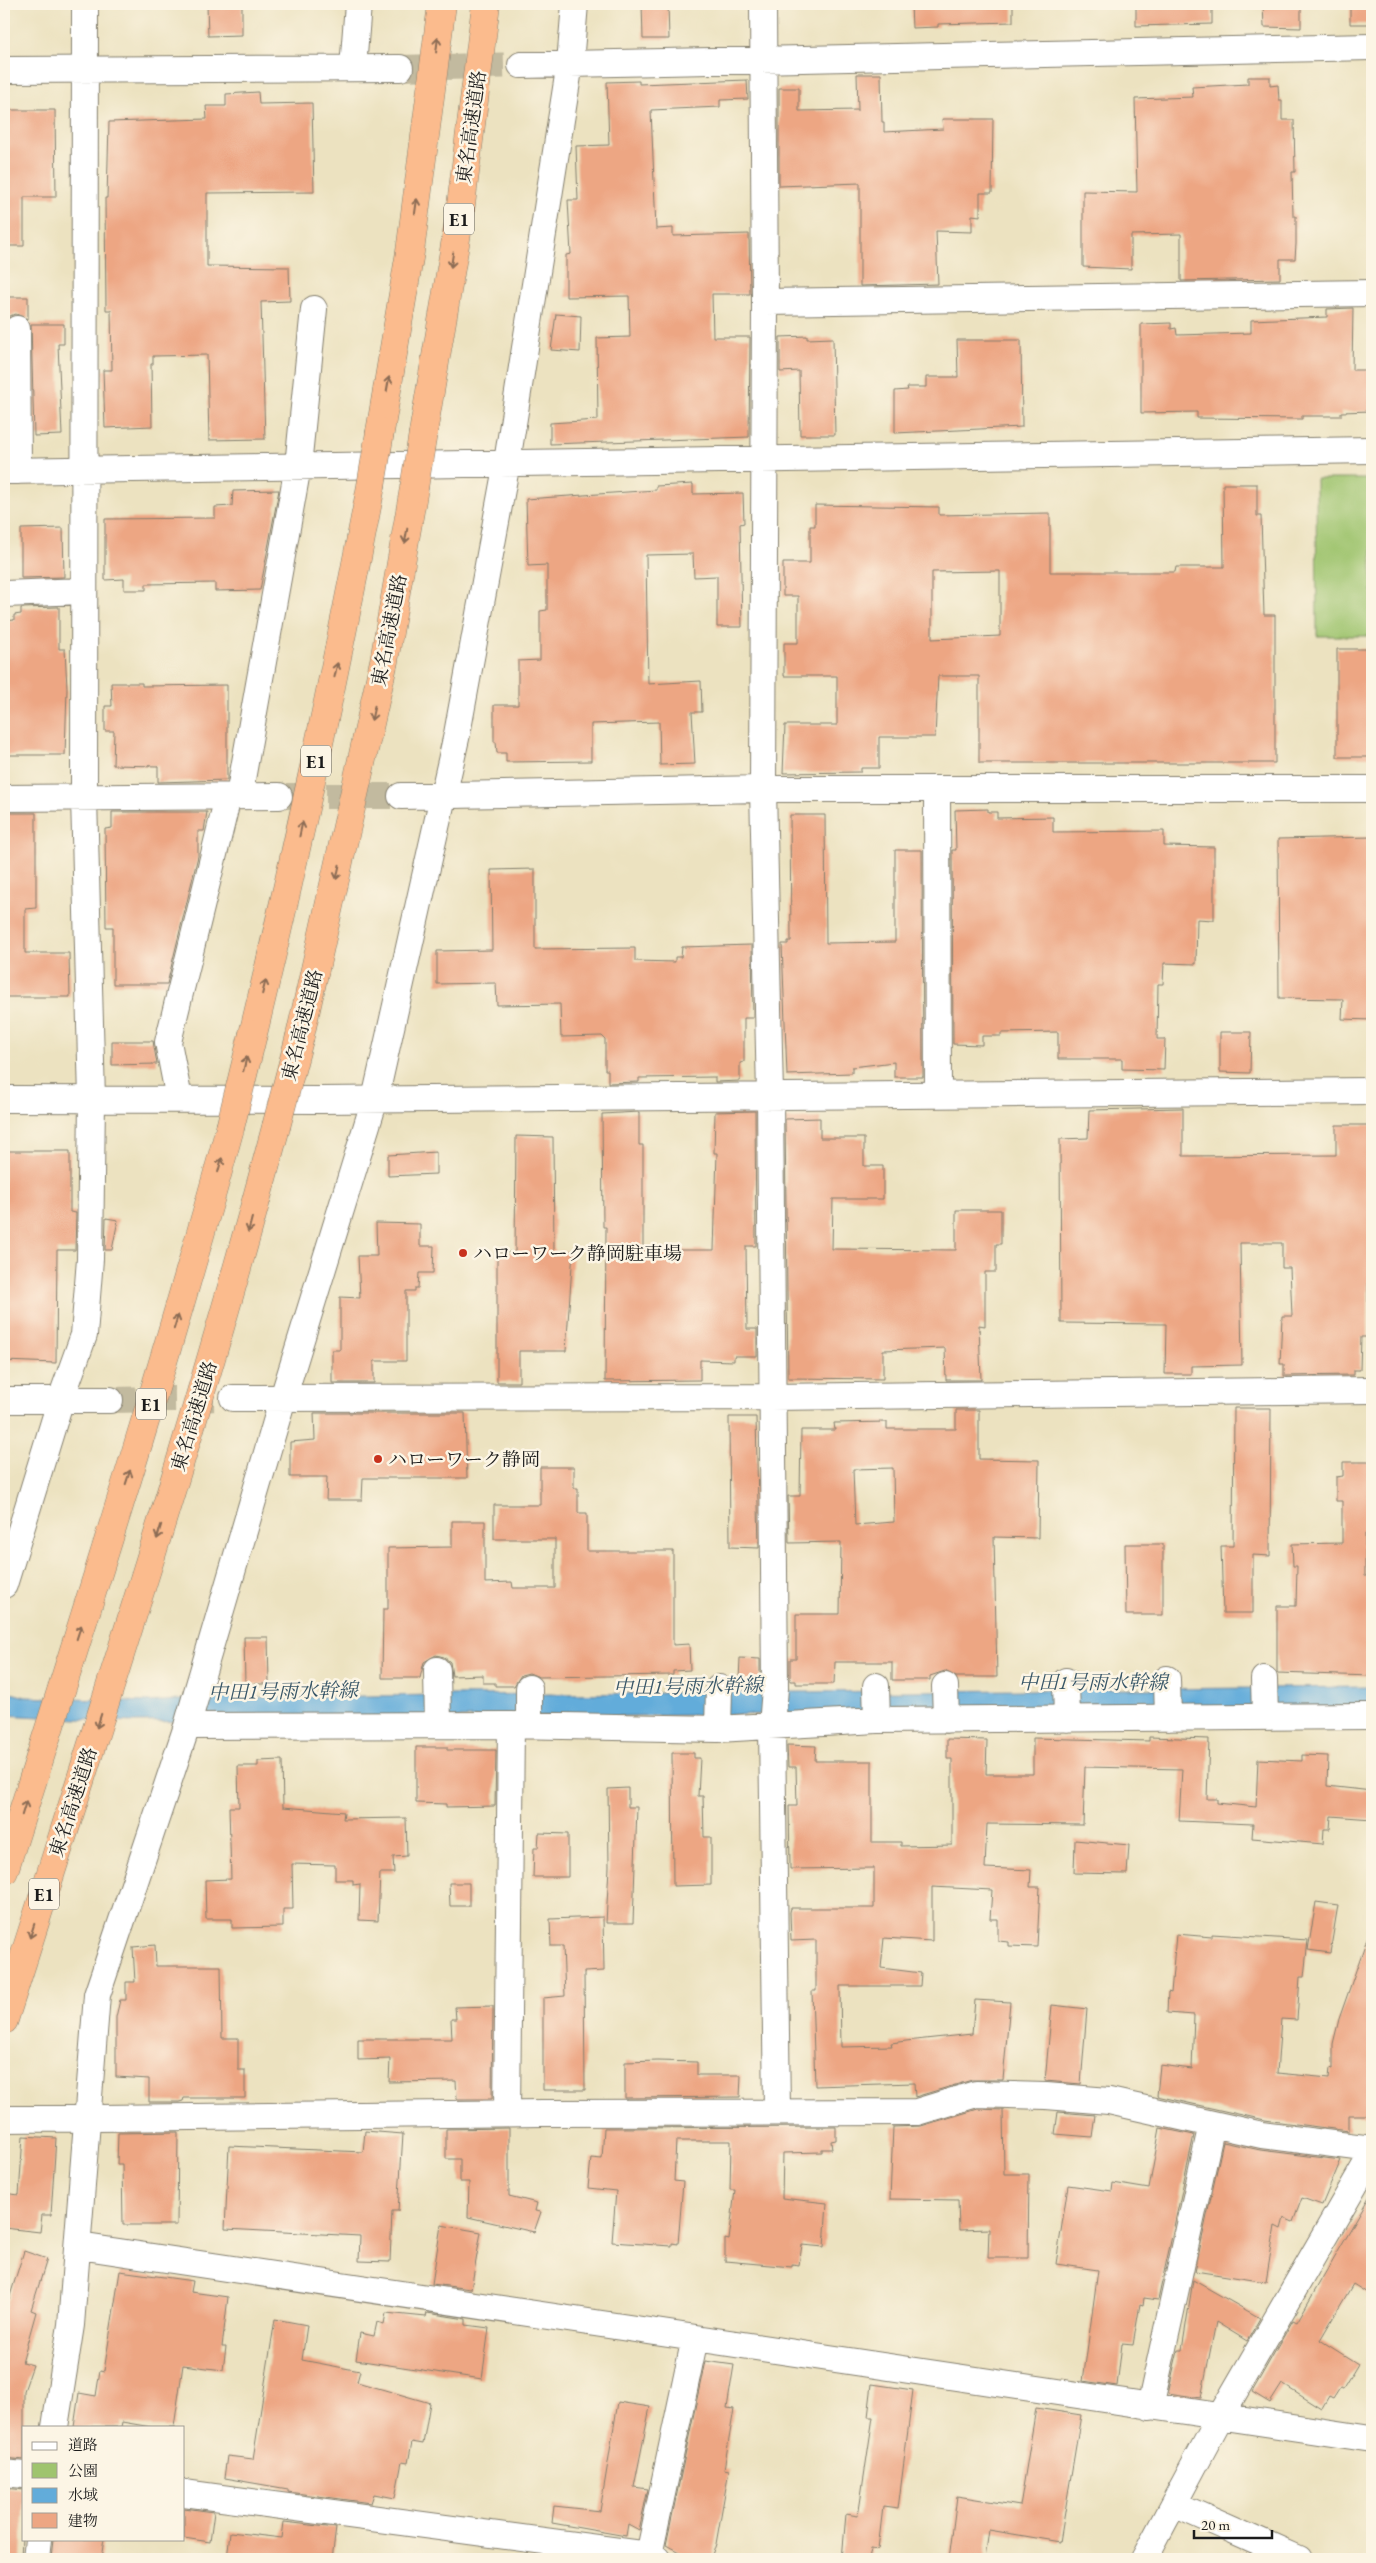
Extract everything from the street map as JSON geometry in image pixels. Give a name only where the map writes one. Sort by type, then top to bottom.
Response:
[{"type":"highway","name":"E1","points":[[4,1871],[191,1271],[230,1128],[293,870],[340,648],[371,486],[411,243],[442,4]]},
{"type":"highway","name":"東名高速道路","points":[[4,2020],[184,1451],[246,1241],[300,1036],[384,661],[459,221],[486,4]]},
{"type":"street","points":[[4,1585],[61,1399],[84,1335],[90,1259],[92,1100],[84,798],[83,591],[85,4]]},
{"type":"street","points":[[353,68],[358,4]]},
{"type":"street","points":[[55,2426],[72,2325],[97,1995],[187,1726],[282,1398],[375,1099],[457,734],[507,462],[570,63],[575,4]]},
{"type":"street","points":[[763,4],[765,302],[763,790],[770,1095],[777,2112]]},
{"type":"street","points":[[522,65],[1372,47]]},
{"type":"street","points":[[4,70],[86,68],[400,68]]},
{"type":"street","points":[[765,302],[1372,293]]},
{"type":"street","points":[[179,1099],[168,1042],[234,796],[298,466],[314,309]]},
{"type":"street","points":[[17,329],[11,471],[507,462],[763,461],[1372,450]]},
{"type":"street","points":[[4,594],[83,591]]},
{"type":"street","points":[[937,789],[938,1094]]},
{"type":"street","points":[[401,796],[763,790],[1372,789]]},
{"type":"street","points":[[4,798],[279,796]]},
{"type":"street","points":[[4,1099],[375,1099],[1372,1091]]},
{"type":"street","points":[[233,1398],[771,1397],[1372,1390]]},
{"type":"street","points":[[4,1400],[110,1400]]},
{"type":"street","points":[[1167,1679],[1167,1712]]},
{"type":"street","points":[[1264,1679],[1265,1711]]},
{"type":"street","points":[[1066,1681],[1066,1713]]},
{"type":"street","points":[[187,1726],[437,1700],[525,1713],[946,1705],[1066,1713],[1265,1711],[1372,1716]]},
{"type":"street","points":[[507,2113],[525,1713]]},
{"type":"street","points":[[4,2119],[507,2113],[917,2112],[976,2094],[1046,2096],[1109,2101],[1262,2135],[1372,2149]]},
{"type":"street","points":[[1150,2407],[1212,2124]]},
{"type":"street","points":[[1144,2559],[1220,2417],[1372,2154]]},
{"type":"street","points":[[79,2246],[1372,2439]]},
{"type":"street","points":[[185,2493],[653,2557],[695,2338]]},
{"type":"street","points":[[4,2472],[22,2475]]},
{"type":"street","points":[[1174,2504],[1298,2559]]},
{"type":"street","points":[[36,2559],[38,2540]]},
{"type":"green space","points":[[1316,479],[1372,479],[1372,636],[1317,636]]},
{"type":"water","points":[[1372,1687],[1372,1707],[133,1722],[4,1715],[4,1691],[26,1697],[146,1702],[213,1698],[445,1695]]},
{"type":"building","points":[[642,4],[668,4],[669,39],[643,39]]},
{"type":"building","points":[[911,4],[1013,4],[1013,22],[938,24],[938,27],[912,28]]},
{"type":"building","points":[[1136,4],[1212,4],[1212,24],[1136,26]]},
{"type":"building","points":[[1263,4],[1301,4],[1301,28],[1264,27]]},
{"type":"building","points":[[1350,4],[1372,4],[1372,24],[1350,24]]},
{"type":"building","points":[[207,5],[242,5],[242,35],[208,36]]},
{"type":"building","points":[[857,74],[881,74],[884,132],[943,129],[942,119],[993,119],[992,193],[980,193],[980,216],[972,215],[972,232],[936,231],[938,284],[860,286],[860,183],[779,186],[779,88],[799,88],[799,111],[858,110]]},
{"type":"building","points":[[1248,77],[1270,77],[1270,86],[1278,85],[1279,100],[1282,100],[1282,120],[1294,120],[1295,172],[1292,172],[1293,216],[1296,216],[1295,259],[1280,259],[1280,279],[1181,281],[1181,234],[1131,235],[1131,269],[1083,267],[1083,191],[1137,192],[1135,99],[1193,97],[1192,87],[1248,84]]},
{"type":"building","points":[[747,80],[748,99],[720,100],[720,107],[651,110],[656,229],[673,228],[673,236],[749,234],[750,294],[712,294],[713,337],[750,337],[749,437],[550,444],[550,423],[598,420],[597,338],[630,337],[629,296],[566,297],[566,255],[571,254],[568,200],[578,200],[576,146],[609,145],[607,82],[639,81],[639,84]]},
{"type":"building","points":[[258,92],[259,104],[312,103],[314,192],[207,193],[207,266],[289,267],[290,301],[261,302],[265,439],[209,440],[207,355],[153,356],[153,364],[151,364],[152,426],[105,428],[103,370],[112,370],[111,310],[106,310],[105,198],[107,198],[109,122],[207,119],[206,106],[226,106],[226,94]]},
{"type":"building","points":[[4,110],[55,110],[56,197],[24,197],[24,246],[4,246]]},
{"type":"building","points":[[4,297],[28,297],[28,319],[16,314],[9,316],[4,322]]},
{"type":"building","points":[[1353,308],[1352,370],[1372,370],[1372,411],[1341,412],[1341,416],[1302,416],[1302,419],[1197,418],[1197,412],[1141,413],[1141,324],[1171,323],[1171,329],[1176,328],[1177,335],[1251,333],[1251,320],[1327,317],[1327,309]]},
{"type":"building","points":[[556,314],[581,316],[580,352],[551,350]]},
{"type":"building","points":[[31,324],[64,324],[64,344],[58,344],[62,435],[34,436]]},
{"type":"building","points":[[807,336],[807,339],[833,338],[835,435],[800,435],[799,371],[780,372],[780,337]]},
{"type":"building","points":[[957,340],[1021,340],[1022,427],[895,433],[895,391],[908,390],[907,387],[926,387],[926,377],[958,377]]},
{"type":"building","points":[[693,484],[693,494],[743,493],[744,523],[740,524],[742,627],[717,627],[717,576],[694,577],[693,554],[646,555],[648,684],[701,681],[702,712],[692,712],[695,764],[660,765],[659,722],[591,724],[591,761],[506,762],[506,753],[497,753],[496,742],[494,742],[494,705],[518,705],[518,661],[540,660],[540,611],[547,610],[547,565],[528,566],[526,499],[656,490],[656,486]]},
{"type":"building","points":[[1223,484],[1257,484],[1257,516],[1261,516],[1264,615],[1275,615],[1275,763],[979,763],[979,676],[938,676],[935,737],[879,737],[879,768],[861,768],[861,772],[783,773],[785,725],[837,725],[837,676],[784,676],[784,643],[798,643],[798,596],[783,596],[783,563],[810,563],[810,526],[815,526],[815,505],[939,507],[939,515],[1050,513],[1050,572],[1175,572],[1176,567],[1224,567]],"holes":[[[1000,571],[1000,636],[932,639],[932,572]]]},
{"type":"building","points":[[279,490],[260,590],[215,591],[215,583],[146,584],[146,590],[124,590],[124,579],[105,580],[105,519],[215,518],[215,507],[232,506],[233,491]]},
{"type":"building","points":[[63,528],[64,577],[21,578],[21,529]]},
{"type":"building","points":[[59,607],[59,649],[65,649],[67,688],[65,755],[4,755],[4,621],[14,620],[14,615],[21,614],[21,608]]},
{"type":"building","points":[[1337,649],[1372,649],[1372,757],[1337,757]]},
{"type":"building","points":[[111,683],[142,683],[142,686],[227,685],[227,780],[158,782],[158,766],[113,765],[114,731],[105,731],[105,706],[112,706]]},
{"type":"building","points":[[988,809],[988,812],[997,812],[997,818],[1053,817],[1053,832],[1164,831],[1164,846],[1214,847],[1214,920],[1197,919],[1196,964],[1164,963],[1163,984],[1158,984],[1157,1039],[1165,1039],[1164,1070],[1122,1069],[1122,1059],[1058,1059],[1058,1032],[1001,1033],[1001,1036],[982,1036],[982,1045],[953,1044],[952,850],[956,850],[955,810]]},
{"type":"building","points":[[112,812],[207,812],[204,831],[198,831],[198,856],[167,984],[113,984],[113,927],[106,927],[105,829],[112,828]]},
{"type":"building","points":[[4,813],[36,813],[36,908],[25,909],[25,953],[69,953],[70,997],[4,997]]},
{"type":"building","points":[[790,815],[825,815],[826,943],[895,942],[895,850],[922,850],[923,1077],[894,1077],[894,1062],[852,1067],[852,1073],[787,1075],[782,944],[788,944],[788,941],[791,941]]},
{"type":"building","points":[[1372,837],[1372,1020],[1342,1019],[1343,999],[1279,998],[1278,839]]},
{"type":"building","points":[[535,869],[535,949],[635,948],[635,961],[675,962],[675,957],[681,957],[682,947],[752,945],[753,1018],[744,1018],[744,1062],[740,1063],[740,1081],[715,1082],[715,1077],[639,1078],[639,1082],[608,1083],[608,1070],[605,1070],[605,1039],[602,1036],[561,1037],[560,1004],[497,1005],[496,983],[437,984],[437,951],[492,950],[491,870]]},
{"type":"building","points":[[1220,1032],[1251,1032],[1250,1073],[1220,1072]]},
{"type":"building","points":[[112,1041],[153,1041],[157,1064],[112,1065]]},
{"type":"building","points":[[1183,1108],[1183,1156],[1336,1155],[1336,1125],[1372,1125],[1372,1266],[1370,1266],[1368,1286],[1368,1337],[1361,1337],[1360,1370],[1354,1370],[1354,1375],[1284,1376],[1284,1364],[1280,1364],[1282,1316],[1292,1316],[1290,1268],[1282,1268],[1282,1243],[1240,1243],[1242,1365],[1191,1366],[1191,1374],[1165,1374],[1166,1324],[1061,1323],[1060,1139],[1088,1138],[1089,1110]]},
{"type":"building","points":[[755,1111],[756,1246],[746,1246],[747,1329],[757,1329],[757,1356],[734,1356],[734,1361],[700,1360],[700,1380],[605,1381],[606,1227],[603,1227],[602,1114],[639,1112],[639,1145],[643,1145],[643,1250],[714,1250],[717,1153],[714,1153],[715,1112]]},
{"type":"building","points":[[820,1118],[820,1138],[864,1138],[864,1166],[883,1166],[883,1199],[833,1199],[832,1249],[956,1250],[956,1210],[1001,1210],[1001,1244],[996,1244],[996,1272],[985,1272],[985,1326],[979,1325],[981,1380],[946,1380],[945,1348],[883,1350],[883,1379],[788,1378],[785,1119]]},
{"type":"building","points":[[516,1136],[553,1137],[554,1252],[573,1251],[566,1351],[519,1351],[519,1382],[497,1382],[497,1253],[515,1252]]},
{"type":"building","points":[[4,1151],[70,1151],[70,1212],[76,1213],[75,1250],[57,1250],[56,1363],[4,1361]]},
{"type":"building","points":[[436,1152],[436,1174],[388,1176],[388,1155]]},
{"type":"building","points":[[106,1218],[118,1220],[112,1250],[105,1250]]},
{"type":"building","points":[[376,1223],[420,1224],[420,1246],[434,1246],[433,1273],[419,1273],[418,1288],[415,1288],[415,1291],[406,1291],[406,1361],[374,1361],[374,1383],[332,1383],[332,1350],[340,1350],[340,1297],[360,1298],[358,1256],[377,1256]]},
{"type":"building","points":[[1234,1408],[1271,1408],[1270,1556],[1253,1555],[1253,1613],[1223,1613],[1221,1546],[1233,1546]]},
{"type":"building","points":[[956,1410],[979,1410],[979,1459],[1039,1460],[1038,1538],[994,1537],[997,1677],[956,1677],[945,1671],[930,1676],[930,1680],[892,1680],[892,1662],[835,1662],[834,1684],[796,1684],[796,1681],[790,1681],[790,1659],[796,1659],[796,1614],[840,1614],[841,1542],[789,1543],[788,1496],[800,1496],[801,1430],[835,1430],[834,1423],[887,1422],[887,1429],[956,1429]],"holes":[[[893,1468],[894,1522],[855,1525],[853,1469]]]},
{"type":"building","name":"ハローワーク静岡","points":[[314,1413],[465,1413],[467,1478],[363,1478],[362,1500],[326,1500],[327,1477],[290,1477],[290,1442],[315,1440]]},
{"type":"building","points":[[729,1417],[756,1417],[759,1548],[730,1547]]},
{"type":"building","points":[[1343,1462],[1372,1462],[1372,1534],[1365,1534],[1365,1576],[1372,1576],[1370,1601],[1372,1676],[1277,1673],[1277,1606],[1296,1606],[1297,1566],[1293,1566],[1292,1544],[1342,1543],[1342,1501],[1336,1501],[1336,1477],[1343,1476]]},
{"type":"building","points":[[540,1467],[574,1467],[574,1488],[578,1488],[578,1513],[587,1513],[587,1551],[673,1551],[673,1645],[689,1644],[690,1670],[673,1671],[673,1675],[539,1677],[529,1673],[521,1675],[514,1686],[495,1686],[495,1683],[483,1683],[483,1675],[452,1676],[450,1662],[444,1657],[436,1655],[424,1662],[420,1678],[382,1678],[383,1609],[388,1609],[388,1548],[452,1547],[452,1521],[485,1521],[485,1583],[512,1582],[513,1588],[555,1588],[555,1539],[494,1539],[494,1505],[540,1505]]},
{"type":"building","points":[[1125,1544],[1163,1544],[1163,1615],[1126,1615]]},
{"type":"building","points":[[244,1637],[268,1637],[269,1684],[245,1684]]},
{"type":"building","points":[[740,1658],[760,1659],[760,1681],[739,1680]]},
{"type":"building","points":[[1149,1737],[1209,1739],[1207,1799],[1217,1799],[1217,1803],[1256,1807],[1258,1759],[1302,1761],[1302,1755],[1328,1756],[1327,1786],[1372,1791],[1372,1819],[1331,1816],[1330,1829],[1324,1829],[1323,1844],[1252,1838],[1253,1824],[1179,1821],[1182,1769],[1085,1767],[1083,1825],[987,1824],[985,1868],[1031,1870],[1030,1887],[1040,1887],[1037,1947],[1009,1946],[1009,1942],[998,1941],[998,1919],[990,1919],[992,1890],[932,1887],[932,1941],[884,1938],[881,1968],[921,1973],[920,1986],[840,1986],[841,2047],[892,2046],[891,2043],[972,2034],[975,2000],[1010,2002],[1003,2080],[972,2080],[915,2097],[914,2083],[815,2086],[812,1991],[816,1991],[816,1940],[791,1941],[791,1908],[874,1908],[874,1868],[790,1869],[789,1806],[797,1806],[796,1767],[788,1767],[787,1745],[816,1746],[815,1761],[872,1761],[872,1842],[901,1842],[901,1846],[952,1845],[952,1759],[947,1759],[947,1739],[987,1740],[986,1774],[1033,1774],[1033,1738],[1149,1741]]},
{"type":"building","points":[[416,1747],[447,1747],[447,1750],[496,1750],[495,1806],[446,1807],[446,1804],[416,1803]]},
{"type":"building","points":[[672,1753],[694,1753],[694,1758],[700,1758],[698,1796],[703,1796],[704,1837],[711,1837],[711,1885],[673,1886]]},
{"type":"building","points":[[282,1760],[283,1807],[344,1812],[343,1819],[406,1818],[407,1856],[393,1857],[394,1873],[380,1873],[378,1921],[359,1920],[360,1884],[353,1885],[353,1880],[335,1880],[335,1865],[292,1864],[293,1909],[283,1909],[283,1927],[232,1928],[232,1919],[206,1919],[205,1880],[231,1879],[229,1807],[239,1807],[238,1766],[258,1766],[258,1761]]},
{"type":"building","points":[[628,1788],[628,1807],[637,1807],[633,1923],[606,1923],[609,1867],[608,1789]]},
{"type":"building","points":[[539,1833],[568,1834],[568,1877],[533,1877],[534,1848],[538,1848]]},
{"type":"building","points":[[1075,1840],[1129,1845],[1127,1874],[1074,1873]]},
{"type":"building","points":[[449,1883],[469,1883],[469,1906],[450,1906]]},
{"type":"building","points":[[1316,1902],[1338,1905],[1330,1953],[1308,1950]]},
{"type":"building","points":[[603,1917],[604,1971],[584,1972],[585,2090],[543,2090],[543,1998],[565,1996],[563,1946],[551,1946],[550,1919]]},
{"type":"building","points":[[1369,1933],[1372,1934],[1372,2115],[1349,2115],[1349,2131],[1265,2120],[1157,2096],[1160,2065],[1192,2069],[1194,2015],[1167,2013],[1168,1992],[1171,1993],[1176,1934],[1212,1937],[1212,1934],[1308,1940],[1304,1977],[1300,1977],[1297,2020],[1281,2019],[1277,2073],[1329,2078],[1330,2068],[1333,2069],[1333,2044],[1339,2019]]},
{"type":"building","points":[[155,1945],[156,1966],[221,1966],[222,2038],[238,2038],[238,2070],[245,2070],[245,2098],[184,2098],[183,2101],[179,2102],[149,2102],[149,2079],[116,2077],[116,2017],[120,2000],[126,2000],[126,1982],[135,1982],[133,1947]]},
{"type":"building","points":[[1052,2005],[1087,2009],[1081,2084],[1045,2081]]},
{"type":"building","points":[[493,2006],[492,2099],[457,2099],[456,2081],[389,2082],[390,2059],[358,2060],[358,2039],[452,2039],[451,2019],[456,2019],[455,2007]]},
{"type":"building","points":[[625,2062],[697,2062],[697,2075],[741,2075],[740,2097],[625,2098]]},
{"type":"building","points":[[978,2109],[1003,2110],[1004,2174],[1029,2174],[1028,2258],[988,2258],[989,2229],[959,2230],[958,2200],[890,2199],[893,2127],[921,2126]]},
{"type":"building","points":[[1058,2112],[1095,2115],[1092,2137],[1055,2134]]},
{"type":"building","points":[[836,2127],[836,2140],[831,2141],[832,2149],[822,2149],[822,2152],[783,2153],[782,2198],[827,2203],[824,2247],[802,2245],[799,2265],[792,2264],[792,2267],[725,2261],[725,2239],[729,2240],[735,2190],[730,2190],[731,2141],[676,2141],[674,2181],[683,2182],[678,2244],[672,2243],[672,2246],[612,2242],[616,2191],[588,2188],[591,2158],[602,2159],[604,2128]]},
{"type":"building","points":[[509,2128],[509,2196],[537,2203],[535,2211],[541,2212],[534,2232],[468,2217],[469,2182],[460,2182],[460,2159],[446,2159],[446,2129]]},
{"type":"building","points":[[1160,2128],[1194,2135],[1158,2300],[1144,2298],[1143,2305],[1140,2304],[1133,2345],[1122,2344],[1117,2386],[1083,2381],[1098,2270],[1056,2264],[1068,2185],[1112,2191],[1113,2183],[1149,2189]]},
{"type":"building","points":[[365,2131],[403,2134],[398,2211],[392,2211],[390,2262],[359,2261],[360,2236],[225,2229],[229,2146],[363,2152]]},
{"type":"building","points":[[178,2132],[177,2225],[123,2225],[122,2164],[117,2164],[118,2133]]},
{"type":"building","points":[[23,2136],[56,2138],[51,2215],[42,2215],[40,2232],[4,2228],[4,2193],[19,2195]]},
{"type":"building","points":[[1223,2142],[1260,2150],[1341,2160],[1322,2205],[1302,2198],[1293,2222],[1284,2218],[1281,2229],[1275,2226],[1266,2282],[1195,2271]]},
{"type":"building","points":[[1372,2192],[1372,2296],[1353,2284],[1320,2340],[1358,2364],[1343,2389],[1340,2388],[1333,2399],[1329,2397],[1322,2409],[1282,2384],[1270,2403],[1252,2392],[1293,2320],[1297,2322]]},
{"type":"building","points":[[441,2225],[481,2232],[471,2289],[432,2284]]},
{"type":"building","points":[[24,2251],[47,2259],[31,2310],[36,2312],[22,2362],[33,2365],[24,2391],[22,2460],[4,2458],[4,2427],[8,2405],[4,2404],[4,2315]]},
{"type":"building","points":[[120,2271],[193,2281],[191,2292],[228,2297],[222,2347],[226,2347],[223,2370],[183,2365],[174,2426],[145,2426],[122,2422],[121,2426],[74,2426],[79,2393],[96,2396],[100,2370],[104,2371]]},
{"type":"building","points":[[1193,2280],[1260,2318],[1247,2341],[1216,2322],[1201,2398],[1168,2393],[1178,2350],[1182,2350]]},
{"type":"building","points":[[386,2313],[426,2317],[427,2313],[466,2319],[466,2325],[489,2328],[482,2379],[356,2360],[360,2333],[374,2336],[377,2322],[384,2324]]},
{"type":"building","points":[[275,2319],[307,2325],[302,2360],[360,2371],[357,2382],[430,2403],[423,2444],[412,2442],[408,2463],[402,2462],[395,2498],[374,2494],[371,2503],[288,2492],[288,2489],[224,2478],[227,2456],[253,2459]]},
{"type":"building","points":[[705,2361],[734,2365],[727,2408],[734,2409],[724,2469],[729,2470],[716,2544],[711,2559],[692,2559],[666,2545]]},
{"type":"building","points":[[872,2384],[913,2390],[898,2509],[883,2507],[878,2549],[871,2548],[869,2559],[842,2559],[846,2514],[858,2516],[873,2417],[868,2417]]},
{"type":"building","points":[[618,2402],[650,2407],[634,2487],[648,2489],[639,2530],[628,2524],[626,2536],[552,2523],[554,2506],[600,2511]]},
{"type":"building","points":[[1036,2408],[1081,2415],[1060,2542],[989,2530],[985,2559],[949,2559],[957,2496],[1020,2506]]},
{"type":"building","points":[[4,2488],[22,2490],[21,2559],[4,2559]]},
{"type":"building","points":[[185,2508],[214,2512],[210,2542],[185,2538]]},
{"type":"building","points":[[284,2522],[336,2528],[332,2559],[227,2559],[230,2532],[282,2538]]},
{"type":"building","points":[[53,2540],[104,2540],[101,2559],[51,2559]]},
{"type":"tunnel","points":[[400,68],[521,65]]},
{"type":"tunnel","points":[[287,796],[401,796]]},
{"type":"tunnel","points":[[110,1400],[233,1398]]},
{"type":"place","name":"ハローワーク静岡駐車場","points":[[463,1253]]},
{"type":"place","name":"ハローワーク静岡","points":[[378,1459]]},
{"type":"water label","name":"中田1号雨水幹線","points":[[1093,1682]]},
{"type":"water label","name":"中田1号雨水幹線","points":[[688,1686]]},
{"type":"water label","name":"中田1号雨水幹線","points":[[283,1691]]}]
